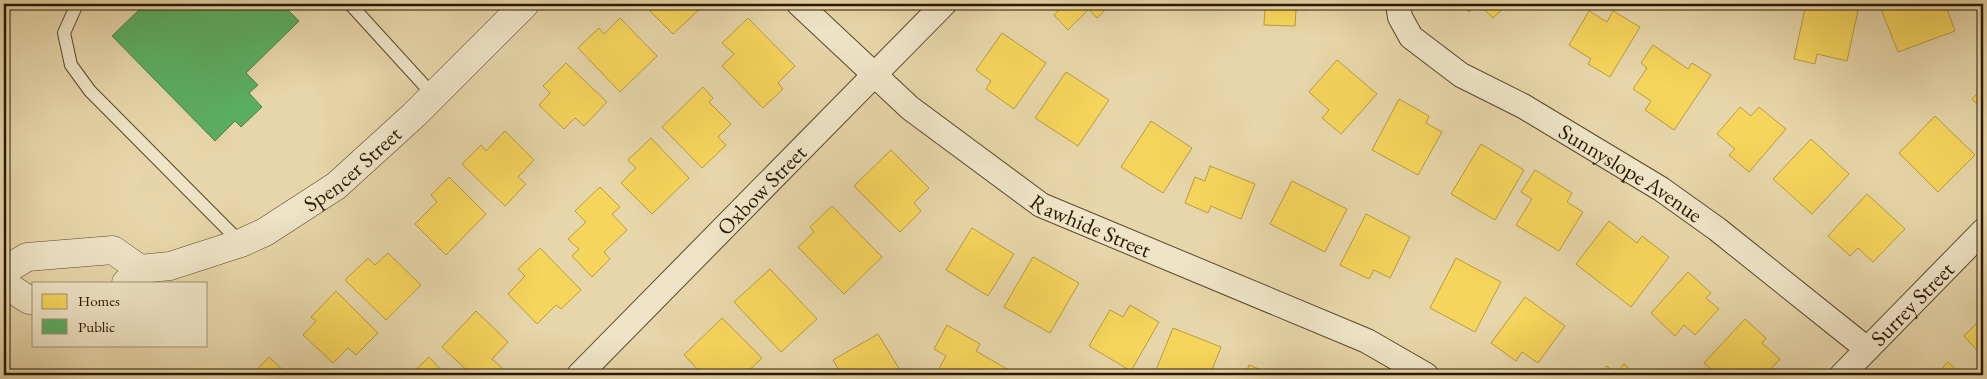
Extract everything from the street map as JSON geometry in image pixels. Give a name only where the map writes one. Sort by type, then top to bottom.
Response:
[{"type":"street","name":"Spencer Street","points":[[4,272],[27,257],[113,250],[133,276],[241,243],[264,232],[336,186],[434,94],[525,4]]},
{"type":"street","name":"Rawhide Street","points":[[800,4],[910,108],[1041,205],[1367,341],[1426,375]]},
{"type":"street","name":"Oxbow Street","points":[[579,375],[873,74],[944,4]]},
{"type":"street","name":"Sunnyslope Avenue","points":[[1398,4],[1400,17],[1411,36],[1461,75],[1523,106],[1661,188],[1718,229],[1867,349]]},
{"type":"street","name":"Surrey Street","points":[[1842,375],[1983,231]]},
{"type":"street","points":[[4,284],[32,300]]},
{"type":"lane","points":[[77,4],[64,33],[71,65],[90,91],[241,243]]},
{"type":"lane","points":[[350,4],[434,94]]},
{"type":"building: Homes","points":[[643,4],[705,4],[673,34]]},
{"type":"building: Homes","points":[[1058,4],[1111,4],[1097,18],[1089,9],[1068,30],[1054,15],[1062,7]]},
{"type":"building: Homes","points":[[1225,4],[1308,4],[1308,10],[1296,9],[1295,26],[1264,25],[1265,7]]},
{"type":"building: Homes","points":[[1461,4],[1477,4],[1469,12]]},
{"type":"building: Homes","points":[[1478,4],[1508,4],[1493,18]]},
{"type":"building: Homes","points":[[1512,4],[1522,4],[1517,9]]},
{"type":"building: Homes","points":[[1806,4],[1849,4],[1859,6],[1847,61],[1817,54],[1815,64],[1794,59]]},
{"type":"building: Homes","points":[[1879,4],[1933,4],[1934,6],[1945,4],[1955,31],[1898,52]]},
{"type":"building: Homes","points":[[1589,11],[1607,22],[1613,11],[1640,27],[1610,77],[1588,64],[1591,59],[1569,45]]},
{"type":"building: Homes","points":[[620,18],[657,56],[620,92],[578,48],[599,28],[604,34]]},
{"type":"building: Homes","points":[[748,18],[795,66],[778,83],[783,89],[763,108],[722,66],[734,54],[722,43]]},
{"type":"building: Homes","points":[[1002,33],[1046,63],[1014,109],[986,89],[991,81],[976,70]]},
{"type":"building: Homes","points":[[1653,45],[1688,69],[1692,63],[1711,75],[1674,130],[1645,110],[1651,101],[1633,89],[1647,68],[1641,63]]},
{"type":"building: Homes","points":[[1337,60],[1377,94],[1341,134],[1322,118],[1329,110],[1309,92]]},
{"type":"building: Homes","points":[[566,63],[607,102],[584,126],[575,118],[564,129],[539,105],[550,93],[543,86]]},
{"type":"building: Homes","points":[[1066,72],[1109,100],[1078,146],[1035,118]]},
{"type":"building: Homes","points":[[703,87],[713,98],[709,102],[731,124],[718,137],[726,145],[702,168],[662,127]]},
{"type":"building: Homes","points":[[1983,88],[1983,110],[1972,99]]},
{"type":"building: Homes","points":[[1399,99],[1429,116],[1426,123],[1442,132],[1418,175],[1372,150]]},
{"type":"building: Homes","points":[[1740,107],[1751,116],[1759,107],[1786,129],[1749,172],[1729,155],[1735,149],[1717,134]]},
{"type":"building: Homes","points":[[1935,116],[1975,155],[1938,192],[1899,153]]},
{"type":"building: Homes","points":[[1151,121],[1192,148],[1163,193],[1121,167]]},
{"type":"building: Homes","points":[[505,131],[534,160],[518,177],[526,184],[505,206],[462,164],[481,145],[486,151]]},
{"type":"building: Homes","points":[[651,138],[689,178],[652,214],[621,183],[636,168],[628,160]]},
{"type":"building: Homes","points":[[1811,139],[1849,174],[1812,214],[1773,179]]},
{"type":"building: Homes","points":[[1481,144],[1524,170],[1495,220],[1451,194]]},
{"type":"building: Homes","points":[[891,150],[929,188],[914,203],[921,211],[900,232],[854,186]]},
{"type":"building: Homes","points":[[1210,166],[1255,184],[1241,219],[1211,206],[1208,213],[1185,203],[1195,177],[1205,181]]},
{"type":"building: Homes","points":[[1535,170],[1572,193],[1567,202],[1583,212],[1559,251],[1516,225],[1532,199],[1521,192]]},
{"type":"building: Homes","points":[[449,177],[486,214],[446,255],[415,224],[437,202],[431,195]]},
{"type":"building: Homes","points":[[1292,181],[1347,209],[1325,252],[1270,224]]},
{"type":"building: Homes","points":[[600,187],[620,207],[612,214],[627,230],[604,252],[610,259],[592,277],[572,256],[579,249],[568,239],[586,222],[575,211]]},
{"type":"building: Homes","points":[[1867,194],[1905,229],[1873,262],[1858,248],[1850,256],[1828,236]]},
{"type":"building: Homes","points":[[832,206],[882,257],[844,294],[798,247],[814,232],[810,227]]},
{"type":"building: Homes","points":[[1366,214],[1410,237],[1390,278],[1374,270],[1369,279],[1340,265]]},
{"type":"building: Homes","points":[[1609,221],[1637,243],[1642,236],[1669,257],[1631,307],[1576,264]]},
{"type":"building: Homes","points":[[972,228],[1014,254],[988,296],[946,270]]},
{"type":"building: Homes","points":[[540,248],[581,290],[561,309],[556,305],[537,324],[508,294],[525,276],[518,269]]},
{"type":"building: Homes","points":[[388,253],[421,285],[386,320],[345,280],[368,258],[375,265]]},
{"type":"building: Homes","points":[[1033,257],[1079,283],[1050,333],[1004,307]]},
{"type":"building: Homes","points":[[1456,258],[1501,282],[1475,332],[1430,308]]},
{"type":"building: Homes","points":[[770,269],[817,319],[781,352],[734,302]]},
{"type":"building: Homes","points":[[1688,272],[1711,293],[1706,298],[1719,309],[1695,335],[1684,325],[1675,336],[1651,313]]},
{"type":"building: Homes","points":[[336,291],[378,333],[356,355],[348,348],[333,363],[303,335],[316,321],[311,317]]},
{"type":"building: Homes","points":[[1525,297],[1565,326],[1538,363],[1522,352],[1516,361],[1491,343]]},
{"type":"building: Homes","points":[[1130,305],[1159,322],[1131,371],[1089,346],[1110,310],[1123,317]]},
{"type":"building: Homes","points":[[476,311],[508,342],[492,359],[502,368],[495,375],[472,375],[442,347]]},
{"type":"building: Homes","points":[[1983,317],[1983,357],[1964,336]]},
{"type":"building: Homes","points":[[722,318],[762,358],[744,375],[703,375],[684,355]]},
{"type":"building: Homes","points":[[1745,319],[1766,338],[1762,343],[1780,359],[1765,375],[1718,375],[1704,363]]},
{"type":"building: Homes","points":[[947,325],[980,344],[976,351],[1012,372],[1010,375],[943,375],[937,372],[946,356],[934,349]]},
{"type":"building: Homes","points":[[1173,328],[1221,347],[1210,375],[1154,375]]},
{"type":"building: Homes","points":[[878,334],[903,375],[842,375],[833,360]]},
{"type":"building: Homes","points":[[269,357],[288,375],[252,375]]},
{"type":"building: Homes","points":[[429,357],[446,375],[410,375]]},
{"type":"building: Homes","points":[[1948,362],[1962,375],[1936,375]]},
{"type":"building: Homes","points":[[1624,364],[1636,375],[1598,375],[1607,366],[1615,374]]},
{"type":"building: Homes","points":[[1249,365],[1274,375],[1245,375]]},
{"type":"building: Public","points":[[145,4],[165,4],[171,10],[178,4],[282,4],[299,21],[246,73],[258,85],[249,93],[262,107],[241,127],[235,121],[215,141],[112,36]]}]
